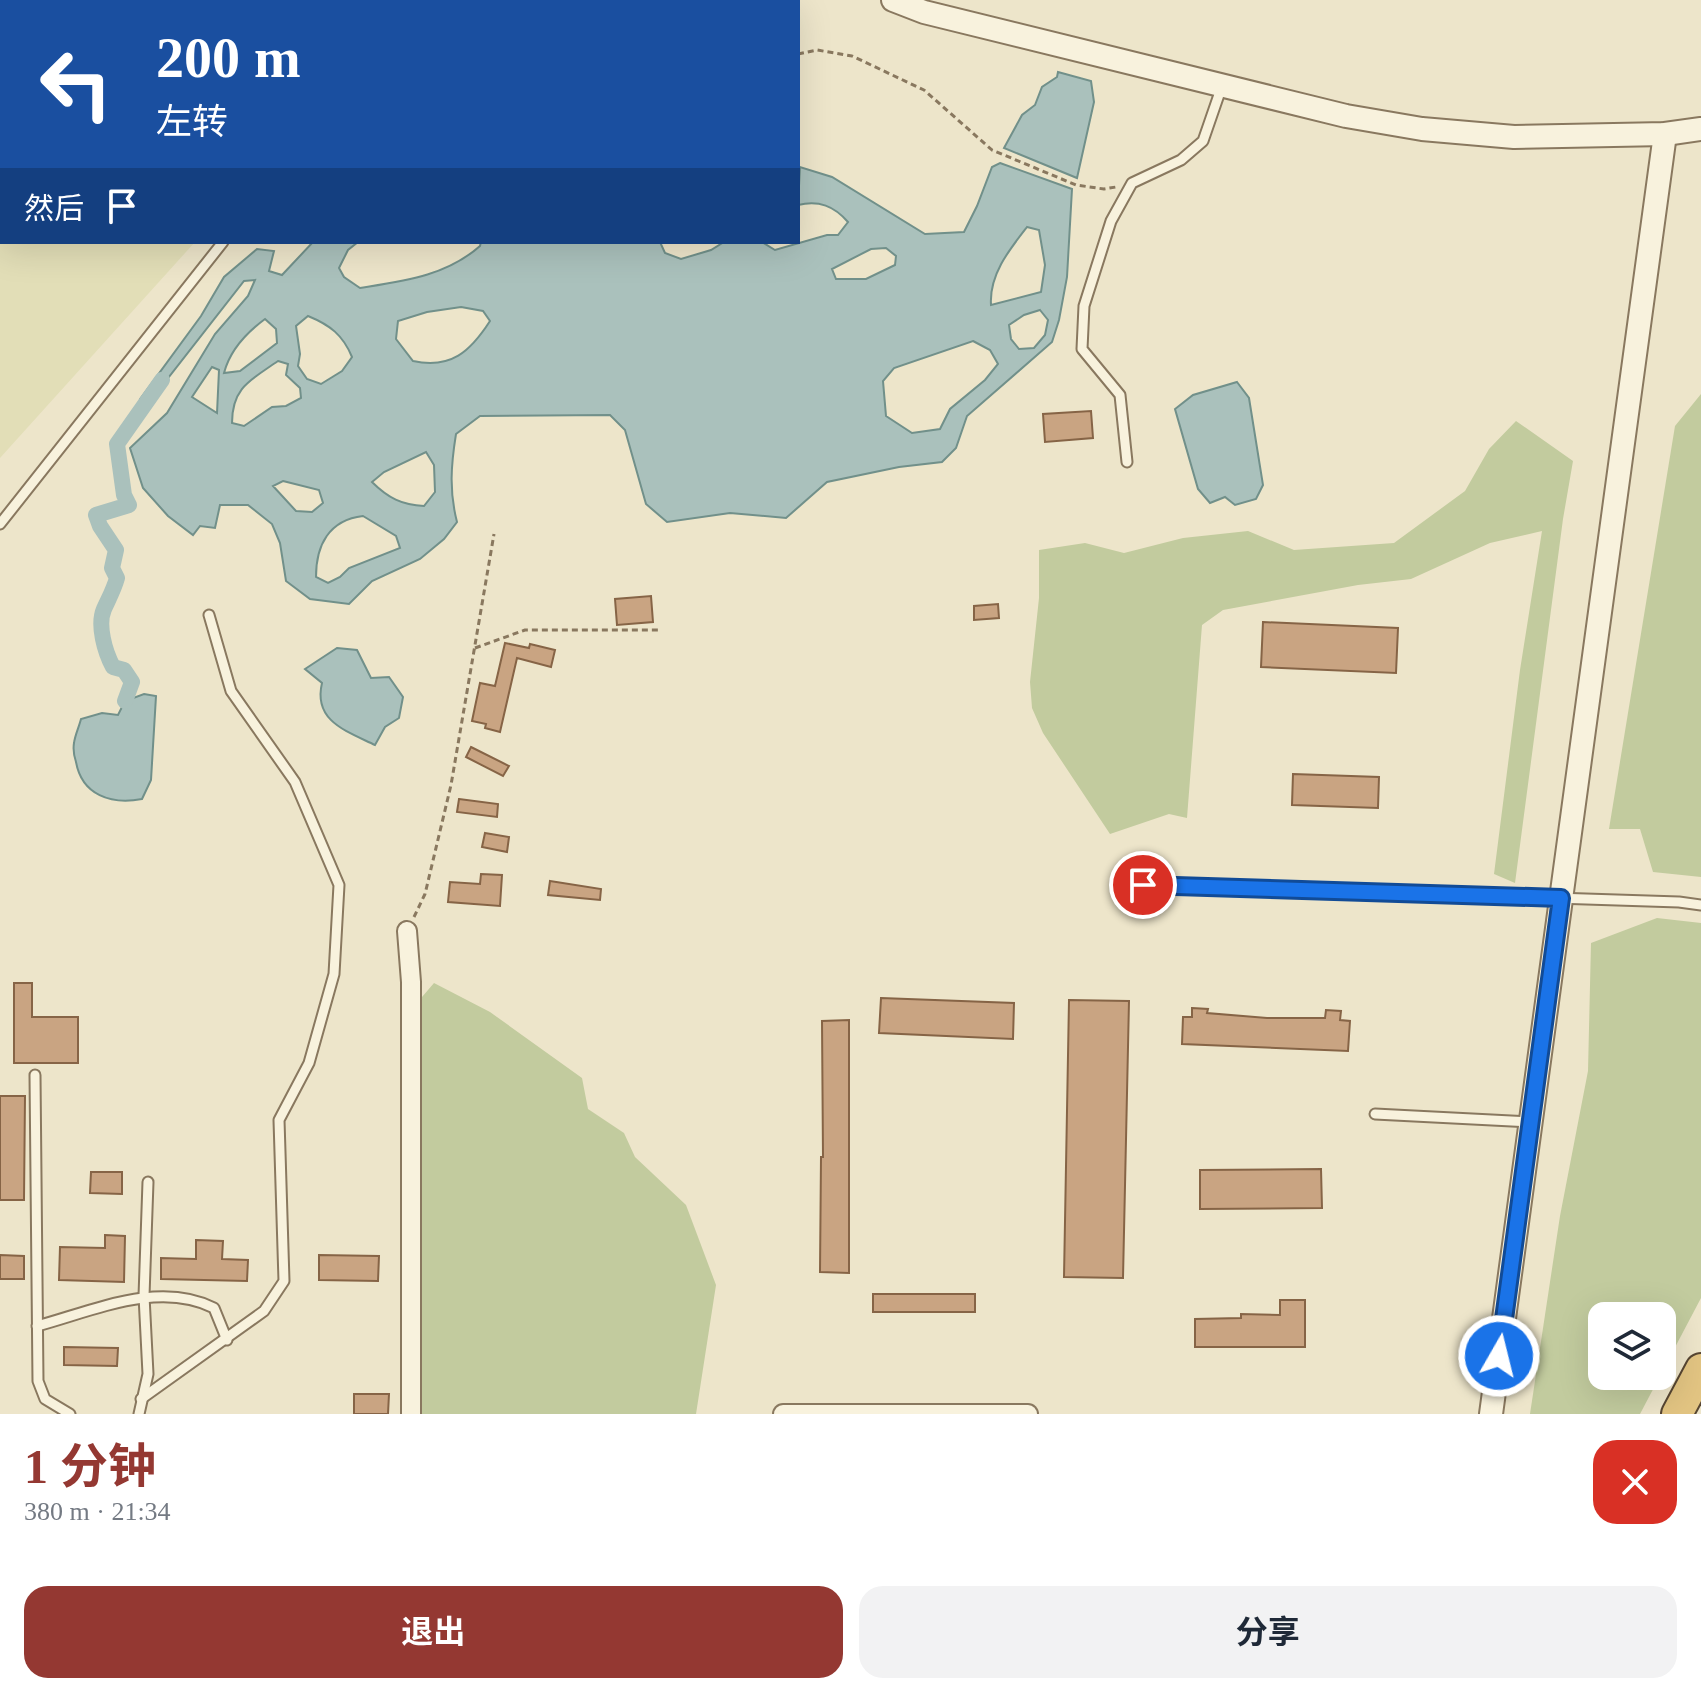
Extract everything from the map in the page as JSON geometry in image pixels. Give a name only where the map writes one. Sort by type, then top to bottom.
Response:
[{"type":"highway","points":[[1677,1414],[1701,1369]]},
{"type":"street","points":[[893,0],[926,6],[1222,86],[1346,116],[1422,129],[1514,137],[1665,134],[1701,129]]},
{"type":"street","points":[[1491,1414],[1665,134]]},
{"type":"street","points":[[407,931],[411,982],[411,1414]]},
{"type":"street","points":[[783,1414],[1028,1414]]},
{"type":"lane","points":[[1127,462],[1120,395],[1082,349],[1084,306],[1111,221],[1132,183],[1181,160],[1203,141],[1222,86]]},
{"type":"lane","points":[[0,524],[221,244]]},
{"type":"lane","points":[[141,1399],[264,1311],[284,1281],[279,1120],[309,1063],[334,974],[339,885],[295,782],[231,691],[209,615]]},
{"type":"lane","points":[[1143,885],[1701,905]]},
{"type":"lane","points":[[35,1075],[38,1381],[45,1399],[70,1414]]},
{"type":"lane","points":[[1375,1114],[1531,1122]]},
{"type":"lane","points":[[139,1414],[148,1374],[144,1296],[148,1182]]},
{"type":"lane","points":[[37,1326],[144,1296],[200,1301],[214,1308],[227,1340]]},
{"type":"path","points":[[800,54],[817,50],[864,61],[924,90],[992,150],[1076,185],[1104,189],[1132,183]]},
{"type":"path","points":[[407,931],[425,894],[451,785],[494,534]]},
{"type":"path","points":[[474,648],[525,630],[660,630]]},
{"type":"shaded area","points":[[0,244],[193,244],[0,458]]},
{"type":"green space","points":[[1701,394],[1701,877],[1653,872],[1640,829],[1609,829],[1675,426]]},
{"type":"green space","points":[[1516,421],[1573,461],[1515,883],[1494,874],[1520,670],[1542,531],[1490,543],[1411,579],[1358,585],[1223,610],[1202,625],[1187,818],[1169,814],[1110,834],[1043,733],[1032,708],[1030,682],[1039,598],[1039,550],[1085,543],[1124,553],[1183,538],[1248,531],[1294,550],[1394,543],[1465,491],[1489,449]]},
{"type":"green space","points":[[1657,918],[1701,923],[1701,1298],[1676,1345],[1676,1302],[1588,1302],[1588,1390],[1653,1390],[1640,1414],[1530,1414],[1560,1216],[1588,1071],[1591,943]]},
{"type":"green space","points":[[434,983],[490,1012],[582,1078],[588,1109],[624,1133],[635,1157],[686,1205],[716,1285],[696,1414],[419,1414],[416,1004]]},
{"type":"water","points":[[1058,72],[1091,81],[1094,102],[1077,178],[1004,148],[1022,115],[1035,105],[1042,87],[1057,77]]},
{"type":"water","points":[[1000,163],[1072,189],[1067,277],[1052,342],[967,416],[956,448],[942,462],[899,467],[827,482],[786,518],[730,513],[667,522],[646,504],[625,430],[610,415],[480,416],[456,434],[452,478],[457,522],[444,539],[420,559],[372,581],[349,604],[310,599],[286,581],[280,543],[272,524],[248,505],[220,505],[215,528],[200,526],[193,535],[168,516],[143,488],[130,448],[167,413],[215,334],[248,296],[255,280],[244,281],[154,396],[141,398],[201,316],[224,277],[257,249],[274,251],[269,271],[282,275],[311,244],[356,244],[348,250],[339,268],[344,277],[360,288],[439,271],[467,256],[480,244],[661,244],[665,253],[681,259],[721,244],[765,244],[775,250],[827,235],[838,235],[848,222],[826,206],[800,205],[800,167],[832,177],[925,234],[964,232],[992,167]],"holes":[[[1027,227],[1039,230],[1045,265],[1041,292],[991,305],[997,273]],[[886,248],[896,256],[895,265],[866,279],[836,279],[832,269],[871,249]],[[461,307],[483,311],[490,321],[475,341],[458,356],[438,362],[413,361],[396,339],[398,321],[427,312]],[[1040,310],[1048,320],[1045,335],[1034,348],[1019,349],[1011,339],[1009,325],[1024,315]],[[308,316],[335,332],[352,357],[342,371],[321,384],[307,379],[298,366],[300,354],[296,326]],[[265,319],[276,329],[277,343],[240,371],[224,373],[235,349]],[[973,341],[990,350],[998,364],[985,380],[950,409],[940,429],[912,433],[886,416],[883,381],[894,368]],[[278,361],[288,364],[286,375],[300,388],[301,398],[286,406],[272,407],[244,426],[232,423],[239,393]],[[212,367],[219,370],[217,413],[192,397]],[[426,452],[434,465],[435,492],[424,506],[402,502],[372,482],[384,472]],[[283,481],[319,490],[323,503],[312,512],[296,511],[273,486]],[[363,516],[396,536],[400,548],[349,568],[328,583],[316,577],[319,555],[327,536],[341,523]]]},
{"type":"water","points":[[1237,382],[1249,398],[1263,485],[1256,499],[1235,505],[1225,497],[1210,503],[1198,489],[1175,409],[1193,395]]},
{"type":"water","points":[[337,648],[357,650],[371,678],[389,677],[403,697],[399,718],[385,727],[375,745],[343,729],[327,716],[322,707],[322,683],[305,669]]},
{"type":"water","points":[[144,694],[156,696],[151,780],[142,799],[109,799],[91,790],[79,773],[74,743],[81,719],[102,713],[118,715],[125,701]]},
{"type":"building","points":[[1091,411],[1093,438],[1045,442],[1043,414]]},
{"type":"building","points":[[651,596],[653,622],[617,625],[615,599]]},
{"type":"building","points":[[998,604],[999,618],[974,620],[974,606]]},
{"type":"building","points":[[1263,622],[1398,628],[1396,673],[1261,667]]},
{"type":"building","points":[[505,643],[529,648],[530,644],[555,650],[551,667],[517,658],[500,732],[472,721],[480,683],[495,686]]},
{"type":"building","points":[[471,747],[509,766],[503,776],[466,757]]},
{"type":"building","points":[[1293,774],[1379,777],[1378,808],[1292,805]]},
{"type":"building","points":[[459,799],[498,804],[497,817],[457,812]]},
{"type":"building","points":[[485,833],[509,837],[507,852],[482,847]]},
{"type":"building","points":[[481,874],[502,875],[500,906],[448,902],[450,882],[480,884]]},
{"type":"building","points":[[550,881],[601,889],[600,900],[548,895]]},
{"type":"building","points":[[14,983],[32,983],[32,1017],[78,1017],[78,1063],[14,1063]]},
{"type":"building","points":[[881,998],[1014,1003],[1013,1039],[879,1033]]},
{"type":"building","points":[[1069,1000],[1129,1001],[1123,1278],[1064,1277]]},
{"type":"building","points":[[1192,1008],[1208,1009],[1207,1013],[1267,1018],[1325,1018],[1326,1010],[1341,1011],[1340,1020],[1350,1021],[1348,1051],[1182,1044],[1183,1017],[1192,1017]]},
{"type":"building","points":[[849,1020],[849,1273],[820,1272],[822,1021]]},
{"type":"building","points":[[0,1096],[25,1096],[24,1200],[0,1200]]},
{"type":"building","points":[[1321,1169],[1322,1208],[1200,1209],[1200,1170]]},
{"type":"building","points":[[91,1172],[122,1172],[122,1194],[90,1193]]},
{"type":"building","points":[[105,1235],[125,1236],[124,1282],[59,1280],[60,1247],[105,1248]]},
{"type":"building","points":[[196,1240],[223,1241],[222,1259],[248,1260],[247,1281],[161,1279],[161,1258],[196,1259]]},
{"type":"building","points":[[0,1255],[24,1256],[24,1279],[0,1279]]},
{"type":"building","points":[[319,1255],[379,1256],[378,1281],[319,1280]]},
{"type":"building","points":[[873,1294],[975,1294],[975,1312],[873,1312]]},
{"type":"building","points":[[1280,1300],[1305,1300],[1305,1347],[1195,1347],[1195,1319],[1241,1318],[1241,1314],[1280,1315]]},
{"type":"building","points":[[64,1347],[118,1348],[117,1366],[64,1365]]},
{"type":"building","points":[[354,1394],[389,1394],[388,1414],[354,1414]]},
{"type":"waterway","points":[[125,701],[132,682],[124,670],[113,667],[102,630],[102,615],[117,578],[112,568],[116,550],[96,515],[129,505],[124,495],[117,444],[162,380]]},
{"type":"route","points":[[1143,885],[1561,898],[1499,1356]]}]
